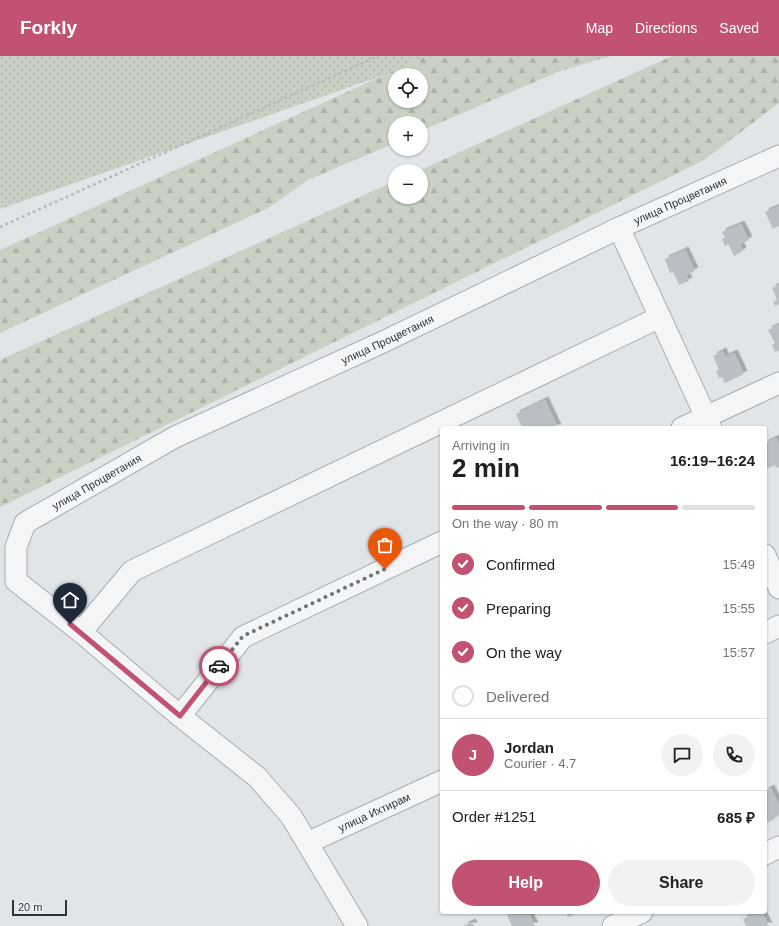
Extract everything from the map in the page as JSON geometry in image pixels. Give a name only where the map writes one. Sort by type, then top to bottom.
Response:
[{"type":"street","name":"улица Процветания","points":[[81,632],[16,581],[16,547],[25,523],[175,437],[384,342],[619,228],[779,156]]},
{"type":"street","points":[[619,228],[709,422]]},
{"type":"street","points":[[357,926],[291,816],[257,777],[180,716],[81,632],[132,571],[660,317]]},
{"type":"street","points":[[691,426],[709,422],[779,383]]},
{"type":"street","points":[[180,716],[243,636],[440,543]]},
{"type":"street","points":[[767,560],[779,588]]},
{"type":"street","points":[[767,632],[779,626]]},
{"type":"street","name":"улица Ихтирам","points":[[307,843],[440,782]]},
{"type":"street","points":[[767,853],[779,847]]},
{"type":"street","points":[[613,926],[638,914]]},
{"type":"path","points":[[0,227],[378,56]]},
{"type":"green space","points":[[0,56],[439,56],[405,68],[388,68],[388,74],[0,209]]},
{"type":"green space","points":[[426,56],[611,56],[560,71],[428,128],[428,116],[388,116],[388,146],[308,180],[268,208],[0,333],[0,250],[388,73],[388,108],[428,108],[428,68],[400,68]]},
{"type":"green space","points":[[672,56],[779,56],[779,103],[704,160],[0,507],[0,360],[388,184],[388,204],[428,204],[428,166]]},
{"type":"building","points":[[779,206],[779,226],[773,229],[765,212]]},
{"type":"building","points":[[741,224],[749,240],[740,244],[743,251],[734,256],[728,244],[725,246],[722,239],[725,238],[722,232]]},
{"type":"building","points":[[685,250],[695,271],[686,275],[689,281],[679,285],[673,272],[670,273],[665,259]]},
{"type":"building","points":[[779,285],[779,304],[775,306],[773,302],[777,300],[772,288]]},
{"type":"building","points":[[778,325],[779,353],[778,350],[775,352],[772,345],[775,343],[768,330]]},
{"type":"building","points":[[723,351],[725,357],[734,353],[744,374],[725,383],[722,377],[719,378],[716,371],[719,370],[713,356]]},
{"type":"building","points":[[545,400],[557,426],[521,426],[516,414]]},
{"type":"building","points":[[776,438],[779,445],[779,467],[776,468],[775,465],[767,469],[767,442]]},
{"type":"building","points":[[771,788],[779,805],[779,814],[774,817],[775,819],[767,823],[767,790]]},
{"type":"building","points":[[506,914],[529,914],[535,926],[512,926]]},
{"type":"building","points":[[567,914],[575,914],[568,917]]},
{"type":"building","points":[[751,914],[763,914],[769,926],[746,926],[743,919],[752,915]]},
{"type":"building","points":[[472,922],[474,926],[463,926]]},
{"type":"way so far","points":[[219,666],[243,636],[385,569]]},
{"type":"route","points":[[70,624],[180,716],[219,666]]}]
